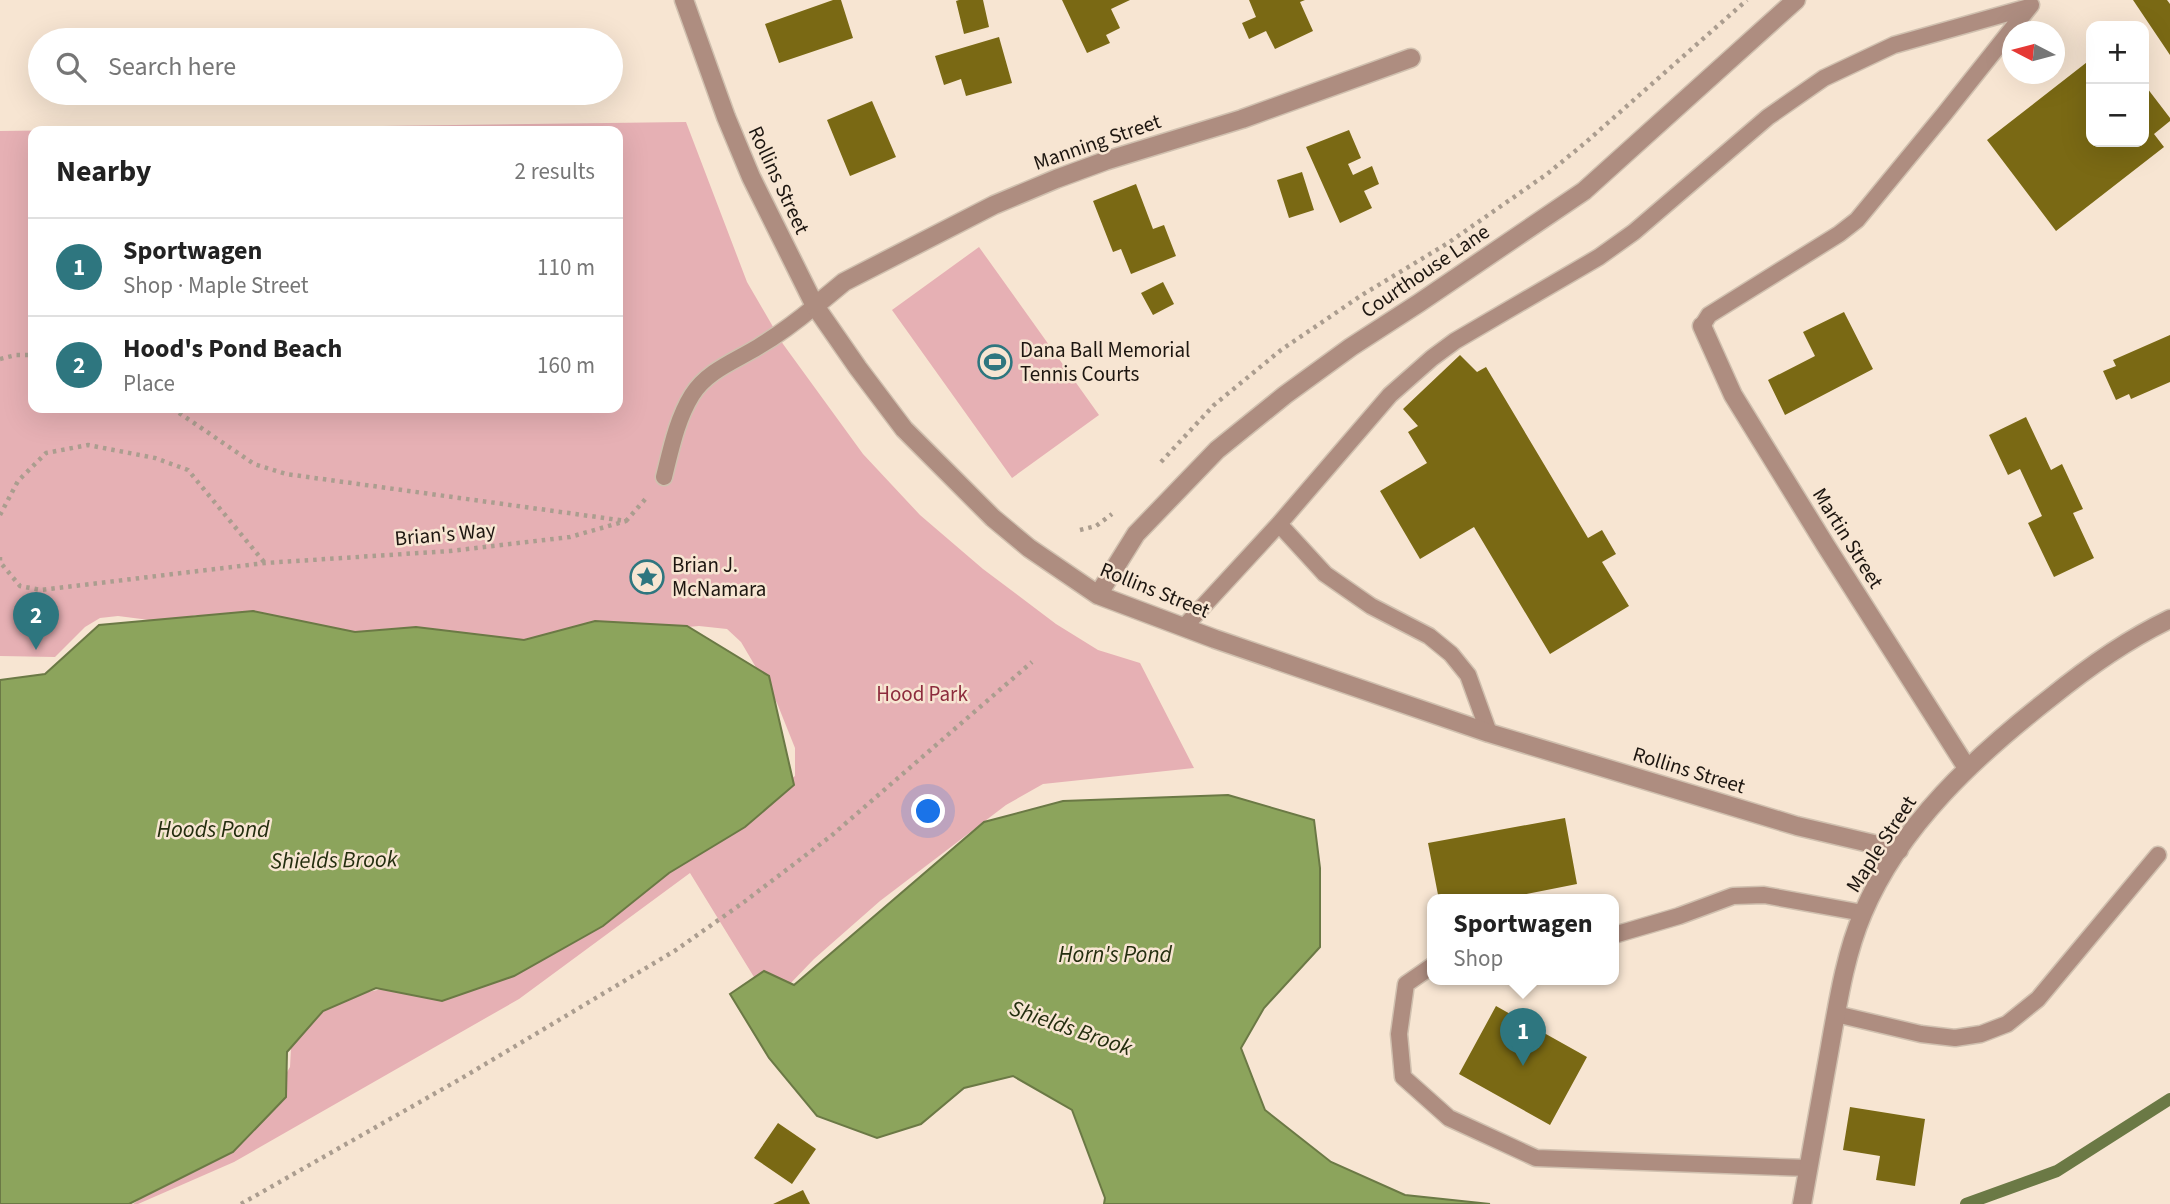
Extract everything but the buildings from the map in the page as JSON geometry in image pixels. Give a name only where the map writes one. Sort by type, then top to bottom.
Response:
[{"type":"street","name":"Rollins Street","points":[[684,0],[726,117],[751,177],[815,306],[904,429],[993,518],[1029,548],[1098,595],[1489,733],[1797,826],[1899,850]]},
{"type":"street","name":"Courthouse Lane","points":[[1098,595],[1136,534],[1217,450],[1351,347],[1584,191],[1796,0]]},
{"type":"street","name":"Manning Street","points":[[815,306],[844,282],[994,205],[1056,179],[1242,119],[1410,58]]},
{"type":"street","name":"Martin Street","points":[[1702,326],[1733,395],[1966,768]]},
{"type":"street","name":"Maple Street","points":[[1802,1204],[1847,959],[1863,913],[1882,875],[1934,804],[1966,768],[2088,668],[2124,643],[2170,620]]},
{"type":"lane","points":[[1702,326],[1709,315],[1857,220],[2032,4]]},
{"type":"lane","points":[[1184,627],[1279,524],[1390,395],[1455,341],[1599,257],[1634,232],[1768,117],[1824,78],[1894,45],[2032,4]]},
{"type":"lane","points":[[664,477],[677,426],[693,393],[712,373],[758,347],[815,306]]},
{"type":"lane","points":[[1279,524],[1325,574],[1371,606],[1429,636],[1451,654],[1468,675],[1489,733]]},
{"type":"lane","points":[[1836,1014],[1921,1034],[1955,1038],[1981,1034],[2007,1024],[2038,999],[2158,855]]},
{"type":"lane","points":[[1619,934],[1679,916],[1733,896],[1764,895],[1863,913]]},
{"type":"lane","points":[[1427,969],[1406,984],[1399,1034],[1403,1077],[1449,1118],[1536,1158],[1808,1168]]},
{"type":"path","points":[[1156,468],[1214,405],[1281,351],[1362,295],[1448,243],[1547,174],[1746,0]]},
{"type":"path","points":[[0,359],[28,355]]},
{"type":"path","points":[[179,413],[254,464],[285,474],[626,521],[664,477]]},
{"type":"path","points":[[0,515],[18,481],[46,453],[88,445],[155,458],[188,470],[265,563]]},
{"type":"path","points":[[1080,530],[1096,526],[1120,506]]},
{"type":"path","name":"Brian's Way","points":[[0,557],[0,562],[20,586],[41,590],[265,563],[450,551],[570,537],[626,521]]},
{"type":"path","points":[[241,1204],[462,1078],[676,950],[831,836],[1032,662]]},
{"type":"green space","name":"Hood Park","points":[[686,122],[747,282],[783,344],[863,454],[920,515],[983,569],[1056,624],[1098,650],[1140,663],[1194,768],[1043,784],[1006,805],[880,901],[814,959],[786,988],[754,977],[690,873],[519,999],[234,1162],[133,1204],[234,1131],[270,1101],[290,1067],[292,1028],[319,1007],[382,989],[708,840],[795,776],[795,748],[777,703],[741,642],[727,629],[699,626],[618,633],[569,645],[353,634],[221,615],[195,615],[173,623],[118,616],[100,618],[85,627],[55,657],[0,656],[0,131],[28,131],[28,413],[623,413],[623,126],[381,126]]},
{"type":"green space","name":"Dana Ball Memorial Tennis Courts","points":[[979,247],[1099,415],[1012,478],[892,310]]},
{"type":"water","name":"Hoods Pond","points":[[253,611],[355,632],[416,627],[524,640],[595,621],[687,626],[769,676],[794,785],[745,827],[669,873],[603,926],[514,976],[442,1001],[376,988],[323,1011],[287,1052],[286,1097],[233,1152],[129,1204],[0,1204],[0,680],[45,674],[99,625]]},
{"type":"water","name":"Horn's Pond","points":[[1228,795],[1314,820],[1320,868],[1320,947],[1264,1008],[1241,1048],[1265,1110],[1331,1162],[1405,1195],[1490,1204],[1104,1204],[1105,1198],[1072,1110],[1013,1076],[964,1088],[921,1124],[877,1138],[817,1116],[769,1058],[730,994],[764,971],[794,985],[984,822],[1063,801]]},
{"type":"waterway","name":"Shields Brook","points":[[1966,1204],[2057,1171],[2170,1099]]},
{"type":"place","name":"Dana Ball Memorial Tennis Courts","points":[[995,362]]},
{"type":"place","name":"Brian J. McNamara","points":[[647,577]]},
{"type":"place","name":"Hood's Pond Beach","points":[[36,650]]},
{"type":"place","name":"Sportwagen","points":[[1523,1066]]}]
